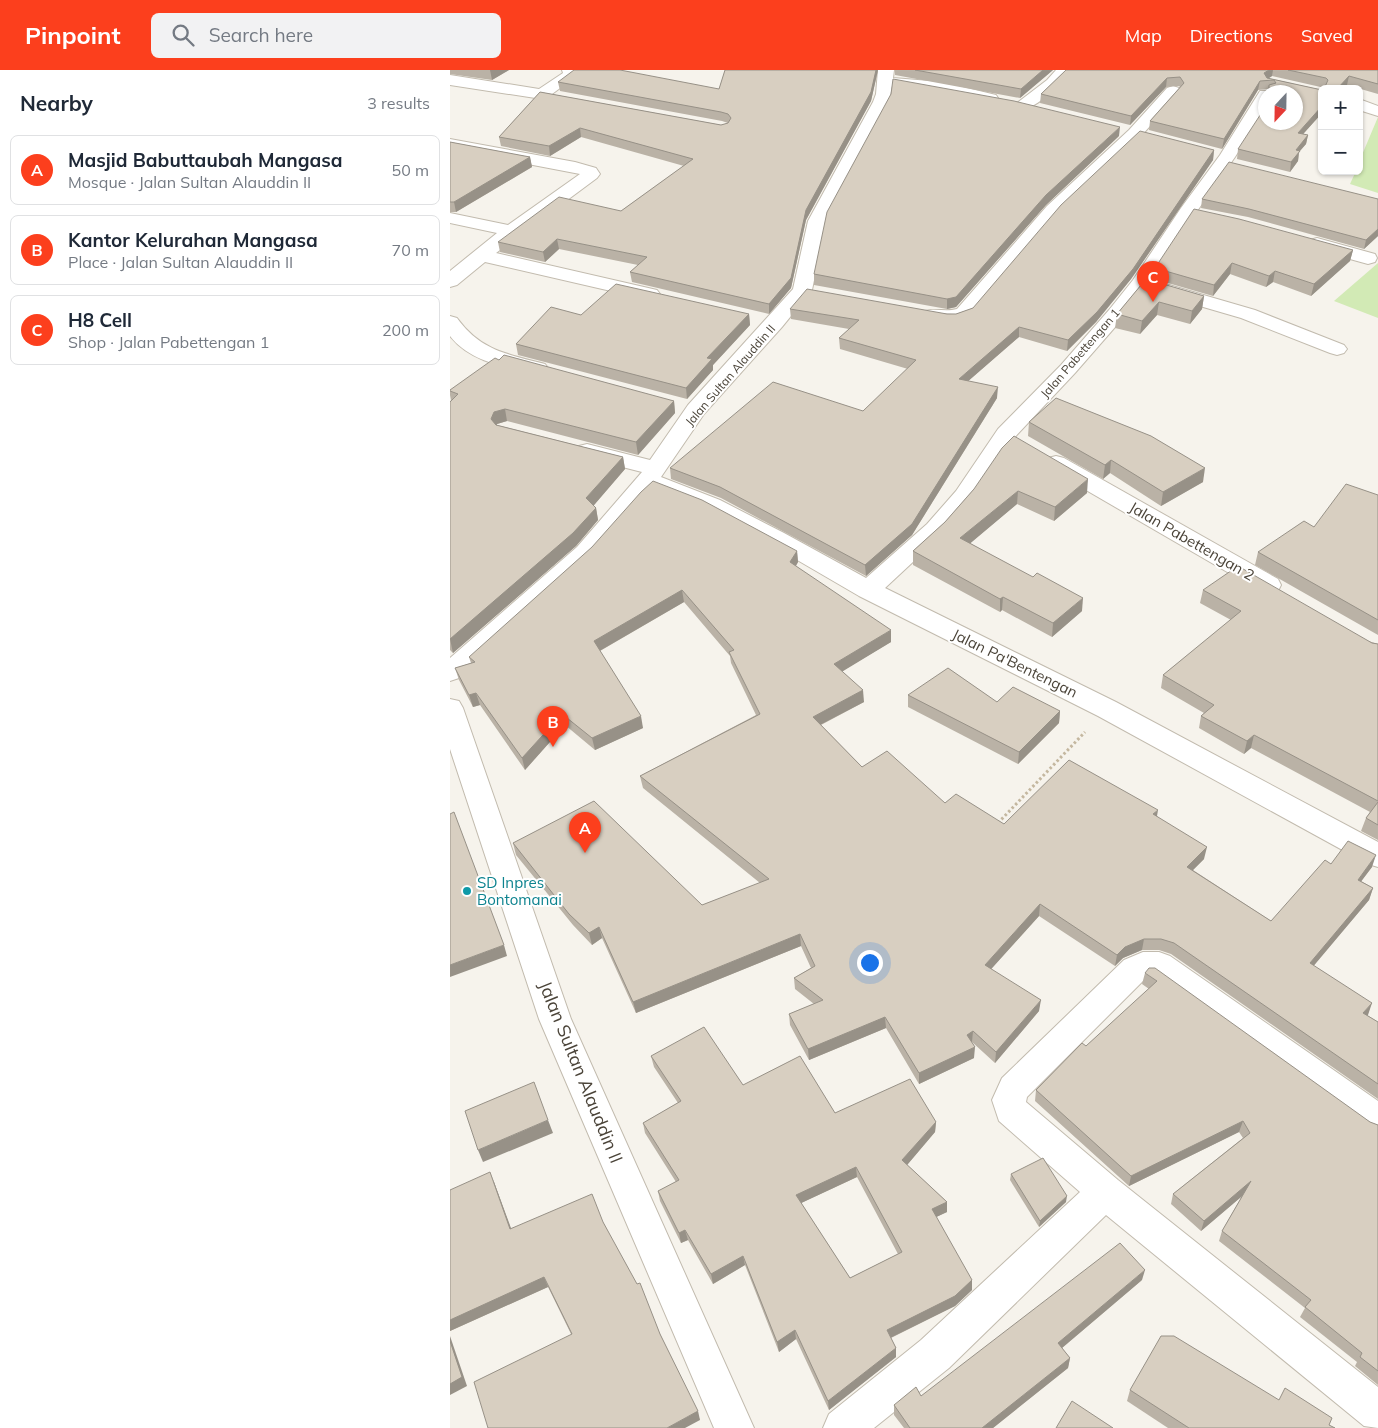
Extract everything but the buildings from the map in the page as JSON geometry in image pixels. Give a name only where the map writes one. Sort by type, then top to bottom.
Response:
[{"type":"street","points":[[542,94],[571,74],[570,70]]},
{"type":"street","points":[[1023,106],[1052,83],[1064,70]]},
{"type":"street","points":[[886,75],[1040,110]]},
{"type":"street","name":"Jalan Sultan Alauddin II","points":[[450,672],[585,552],[652,474],[696,410],[766,321],[811,292],[817,221],[881,102],[886,75]]},
{"type":"street","points":[[450,80],[561,97]]},
{"type":"street","points":[[912,311],[947,317],[955,317],[964,313],[1053,210],[1126,131],[1173,91]]},
{"type":"street","points":[[1363,105],[1377,109]]},
{"type":"street","name":"Jalan Pabettengan 1","points":[[868,590],[921,544],[964,496],[1023,444],[1068,369],[1196,214],[1225,160],[1258,108]]},
{"type":"street","points":[[1126,131],[1154,138]]},
{"type":"street","points":[[450,144],[575,168],[590,172],[591,174],[512,231],[450,281]]},
{"type":"street","points":[[450,218],[512,231]]},
{"type":"street","points":[[1303,240],[1368,258]]},
{"type":"street","points":[[481,255],[670,299]]},
{"type":"street","points":[[1140,283],[1248,314],[1337,350]]},
{"type":"street","points":[[450,322],[463,340],[475,350],[554,372]]},
{"type":"street","points":[[675,404],[696,410]]},
{"type":"street","name":"Jalan Pabettengan 2","points":[[1023,444],[1285,594]]},
{"type":"street","name":"Jalan Pa'Bentengan","points":[[572,447],[652,474],[776,538],[868,590],[1107,709],[1378,856]]},
{"type":"street","name":"Jalan Sultan Alauddin II","points":[[450,708],[555,1019],[734,1428]]},
{"type":"street","points":[[1378,1120],[1159,965],[1143,965],[1136,969],[1014,1088],[1009,1100],[1011,1110],[1106,1192],[1378,1412]]},
{"type":"street","points":[[843,1428],[935,1354],[1106,1192]]},
{"type":"path","points":[[992,828],[1107,709]]},
{"type":"green space","points":[[1378,117],[1378,193],[1350,184],[1354,175],[1363,175],[1363,153]]},
{"type":"green space","points":[[1378,263],[1378,318],[1334,301]]},
{"type":"place","name":"H8 Cell","points":[[1153,302]]},
{"type":"place","name":"Kantor Kelurahan Mangasa","points":[[553,747]]},
{"type":"place","name":"Masjid Babuttaubah Mangasa","points":[[585,853]]},
{"type":"place","name":"SD Inpres Bontomanai","points":[[467,891]]}]
